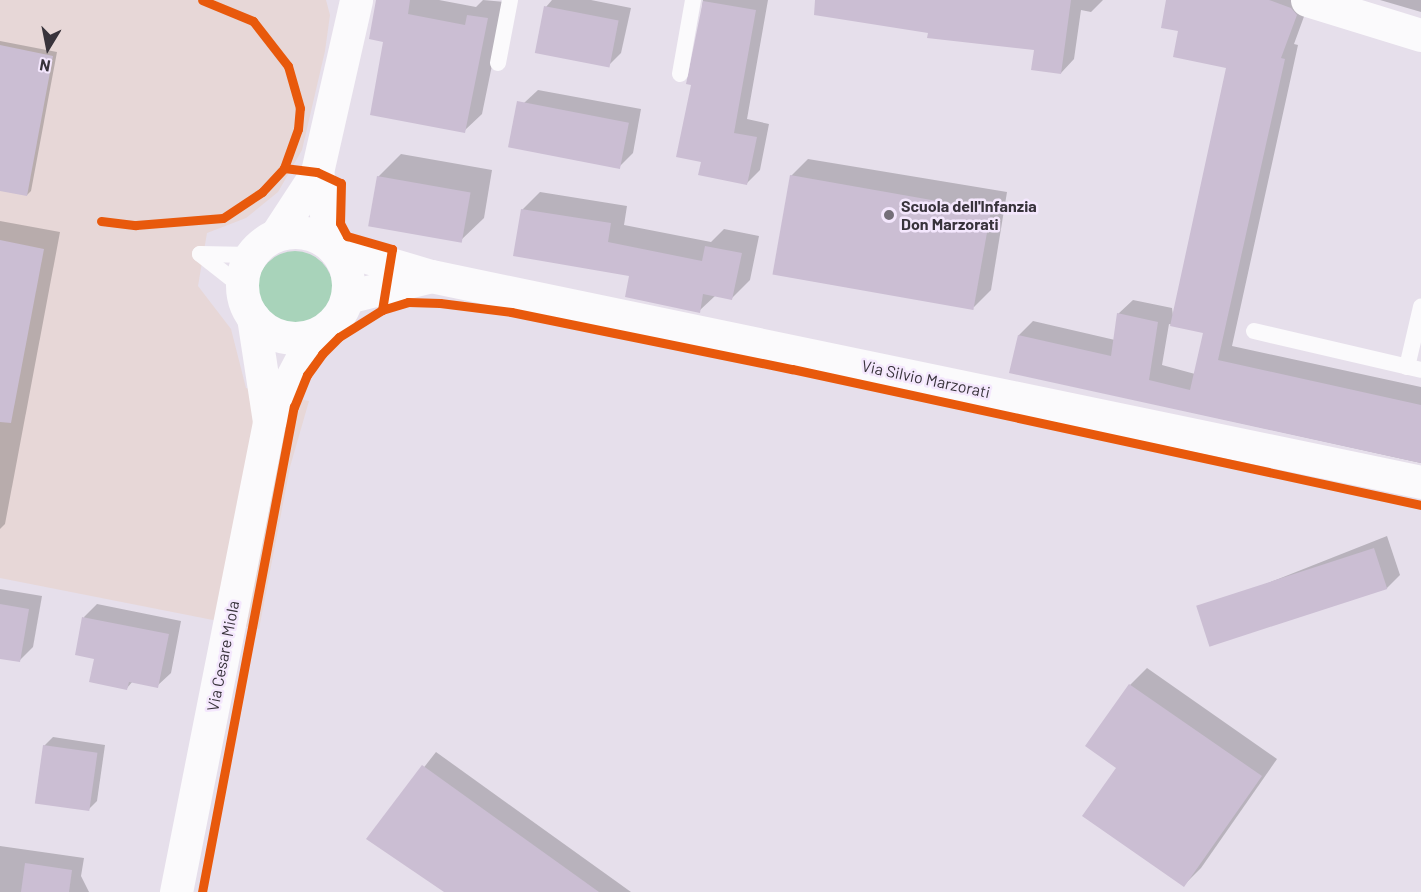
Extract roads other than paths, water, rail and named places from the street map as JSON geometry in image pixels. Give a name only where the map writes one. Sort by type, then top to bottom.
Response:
[{"type":"street","points":[[338,0],[343,49]]},
{"type":"street","points":[[242,287],[250,255],[276,235],[317,172],[343,49],[356,0]]},
{"type":"street","points":[[1307,0],[1421,35]]},
{"type":"street","points":[[317,172],[333,247],[344,262],[347,297]]},
{"type":"street","points":[[276,235],[308,233],[333,247]]},
{"type":"street","name":"Via Silvio Marzorati","points":[[333,247],[431,276],[1421,482]]},
{"type":"street","name":"Via Silvio Marzorati","points":[[347,297],[431,276]]},
{"type":"street","name":"Via Cesare Miola","points":[[242,287],[253,317],[269,421]]},
{"type":"street","name":"Via Cesare Miola","points":[[176,892],[269,421],[314,334],[331,324],[347,297]]},
{"type":"street","points":[[253,317],[278,335],[294,338],[314,334]]},
{"type":"lane","points":[[498,63],[510,0]]},
{"type":"lane","points":[[680,74],[693,0]]},
{"type":"lane","points":[[242,287],[200,254],[250,255]]},
{"type":"lane","points":[[1254,331],[1414,368],[1421,307]]},
{"type":"place","name":"Scuola dell'Infanzia Don Marzorati","points":[[889,215]]}]
